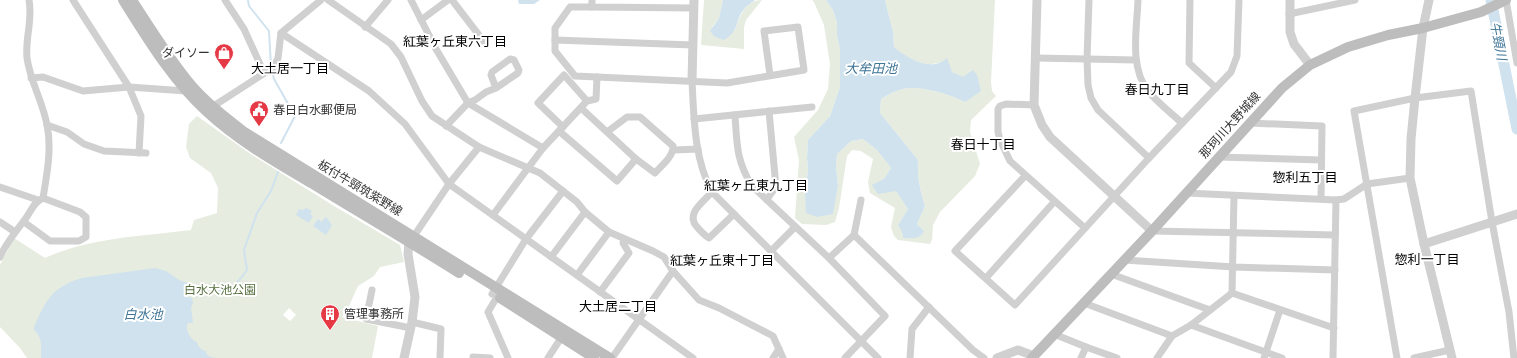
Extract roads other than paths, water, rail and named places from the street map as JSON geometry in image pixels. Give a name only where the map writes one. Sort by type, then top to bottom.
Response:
[{"type":"main road","name":"板付牛頸筑紫野線","points":[[123,0],[158,54],[186,91],[209,109],[241,139],[289,170],[412,239],[561,338],[594,358]]},
{"type":"main road","name":"板付牛頸筑紫野線","points":[[132,0],[162,46],[209,109]]},
{"type":"main road","name":"那珂川大野城線","points":[[1033,357],[1084,304],[1282,88],[1310,65],[1348,47],[1388,35],[1423,28],[1481,12],[1505,0]]},
{"type":"main road","name":"板付牛頸筑紫野線","points":[[494,293],[611,358]]},
{"type":"street","points":[[0,257],[5,246],[41,199],[49,149],[47,125],[31,78],[27,56],[31,10],[29,0]]},
{"type":"street","points":[[47,125],[67,132],[84,144],[104,151],[142,153],[141,116],[129,87],[73,0]]},
{"type":"street","points":[[225,0],[269,70]]},
{"type":"street","points":[[209,109],[269,70],[278,58],[281,33],[321,0]]},
{"type":"street","points":[[328,0],[391,44],[401,57],[422,101],[432,116],[478,147],[540,174],[577,202],[585,212],[609,232],[653,251],[664,258],[673,271],[699,300],[719,308],[772,336],[784,358]]},
{"type":"street","points":[[365,27],[388,0]]},
{"type":"street","points":[[411,0],[436,50],[468,103],[542,148]]},
{"type":"street","points":[[421,20],[448,0]]},
{"type":"street","points":[[452,0],[485,43]]},
{"type":"street","points":[[1037,0],[1034,105],[1042,125],[1050,137],[1152,230],[1335,235]]},
{"type":"street","points":[[1089,0],[1087,59],[1088,85],[1092,98],[1098,110],[1149,158]]},
{"type":"street","points":[[1138,0],[1136,60],[1139,76],[1148,91],[1182,123]]},
{"type":"street","points":[[1190,0],[1189,63],[1216,88]]},
{"type":"street","points":[[1025,176],[955,251],[1015,305],[1149,158],[1231,72],[1237,56],[1239,0]]},
{"type":"street","points":[[1290,0],[1290,32],[1294,44],[1310,65]]},
{"type":"street","points":[[1289,14],[1338,2],[1356,0]]},
{"type":"street","points":[[1414,358],[1451,354],[1424,244],[1410,178],[1411,139],[1415,98],[1423,28],[1429,0]]},
{"type":"street","points":[[1505,0],[1517,63]]},
{"type":"street","points":[[770,75],[764,31],[798,27],[804,70],[727,83],[692,81],[575,76],[555,51],[555,28],[570,7],[592,3],[694,4],[692,81],[694,119],[698,149],[706,180],[712,192],[878,358]]},
{"type":"street","points":[[281,33],[369,91],[405,124],[449,184],[693,358]]},
{"type":"street","points":[[555,40],[693,45]]},
{"type":"street","points":[[1036,58],[1136,60]]},
{"type":"street","points":[[587,101],[564,75],[538,103],[561,129],[617,181],[636,159]]},
{"type":"street","points":[[31,78],[43,77],[83,91],[129,87],[186,91]]},
{"type":"street","points":[[493,215],[542,148],[587,101],[596,99],[596,77]]},
{"type":"street","points":[[446,126],[468,103],[496,88]]},
{"type":"street","points":[[1397,358],[1354,111],[1415,98],[1471,92],[1492,222],[1509,312],[1514,358]]},
{"type":"street","points":[[1034,105],[1006,104],[1000,106],[998,109],[998,132],[1000,140],[1010,161],[1054,202],[1085,228]]},
{"type":"street","points":[[694,119],[812,107]]},
{"type":"street","points":[[581,108],[636,159],[655,173],[674,150]]},
{"type":"street","points":[[767,199],[776,187],[769,111]]},
{"type":"street","points":[[735,115],[737,149],[743,172],[752,186],[795,228],[829,258],[885,316],[845,358]]},
{"type":"street","points":[[608,132],[627,117],[640,117],[673,146],[674,150]]},
{"type":"street","points":[[1249,123],[1322,126],[1321,199]]},
{"type":"street","points":[[404,358],[415,297],[408,254],[412,239],[449,184],[478,147]]},
{"type":"street","points":[[674,150],[698,149]]},
{"type":"street","points":[[1218,157],[1321,160]]},
{"type":"street","points":[[1186,193],[1336,200],[1344,199],[1367,184],[1410,178]]},
{"type":"street","points":[[0,187],[80,212],[86,217],[86,237],[80,241],[50,241],[24,222]]},
{"type":"street","points":[[499,358],[508,356],[488,312],[494,293],[526,239],[563,191]]},
{"type":"street","points":[[712,192],[695,210],[692,216],[694,224],[705,236],[709,238],[734,214]]},
{"type":"street","points":[[1157,358],[1172,336],[1191,325],[1232,293],[1234,266],[1234,196]]},
{"type":"street","points":[[829,258],[850,237],[854,235],[860,200]]},
{"type":"street","points":[[1333,358],[1336,200]]},
{"type":"street","points":[[986,278],[1054,202]]},
{"type":"street","points":[[551,256],[585,212]]},
{"type":"street","points":[[1424,244],[1515,215]]},
{"type":"street","points":[[0,222],[15,232]]},
{"type":"street","points":[[771,251],[795,228]]},
{"type":"street","points":[[577,276],[609,232]]},
{"type":"street","points":[[854,235],[973,350],[984,358]]},
{"type":"street","points":[[600,292],[629,253],[623,243],[624,239]]},
{"type":"street","points":[[1124,260],[1335,270]]},
{"type":"street","points":[[611,358],[673,271]]},
{"type":"street","points":[[1111,274],[1210,310]]},
{"type":"street","points":[[372,290],[366,319],[441,329],[440,358]]},
{"type":"street","points":[[1232,293],[1334,328]]},
{"type":"street","points":[[1084,304],[1172,336]]},
{"type":"street","points":[[910,358],[912,329],[929,307]]},
{"type":"street","points":[[1265,355],[1280,310]]},
{"type":"street","points":[[1191,325],[1265,355],[1282,358]]},
{"type":"street","points":[[1054,334],[1086,348],[1117,358]]},
{"type":"street","points":[[548,358],[561,338]]},
{"type":"street","points":[[1081,358],[1086,348]]},
{"type":"street","points":[[773,358],[779,349]]},
{"type":"street","points":[[997,358],[1018,350],[1033,357]]},
{"type":"street","points":[[473,356],[485,356]]},
{"type":"water","points":[[518,0],[540,0],[534,4],[519,4]]},
{"type":"water","points":[[723,0],[755,0],[745,8],[739,17],[735,29],[724,40],[715,37],[710,31],[719,18]]},
{"type":"water","name":"大牟田池","points":[[826,0],[885,0],[893,32],[894,47],[912,59],[927,64],[941,62],[947,58],[952,72],[963,77],[973,70],[977,75],[981,91],[965,102],[938,92],[916,88],[899,90],[881,99],[880,113],[918,160],[919,183],[925,206],[917,224],[924,231],[918,237],[903,238],[903,234],[898,225],[908,209],[896,191],[878,194],[872,185],[884,179],[891,168],[877,150],[863,139],[851,141],[837,154],[836,167],[838,185],[833,214],[817,217],[806,213],[805,193],[808,170],[808,140],[830,116],[840,87],[840,50],[837,35],[837,22],[833,10]]},
{"type":"water","points":[[306,208],[312,211],[310,214],[313,216],[309,223],[296,215],[299,209],[303,210]]},
{"type":"water","points":[[325,217],[332,225],[326,235],[313,226],[318,219],[322,222]]},
{"type":"water","name":"白水池","points":[[155,268],[166,271],[179,280],[193,285],[193,291],[190,291],[187,294],[188,297],[192,298],[193,303],[191,308],[193,323],[188,323],[187,330],[199,347],[206,351],[207,355],[217,358],[41,358],[40,339],[34,330],[34,327],[42,309],[57,290],[82,278]]},
{"type":"waterway","points":[[248,0],[249,6],[269,31],[271,67]]},
{"type":"waterway","name":"牛頸川","points":[[1491,0],[1517,129]]},
{"type":"waterway","points":[[272,71],[274,79],[295,116],[281,143]]},
{"type":"waterway","points":[[186,295],[190,294],[201,296],[203,294],[223,290],[233,286],[242,277],[247,270],[244,250],[257,213],[271,191],[278,172]]},
{"type":"place","name":"ダイソー","points":[[224,70]]},
{"type":"place","name":"春日白水郵便局","points":[[259,127]]},
{"type":"place","name":"管理事務所","points":[[330,331]]},
{"type":"district","name":"紅葉ヶ丘東六丁目","points":[[455,41]]},
{"type":"district","name":"大土居一丁目","points":[[290,68]]},
{"type":"district","name":"春日九丁目","points":[[1157,89]]},
{"type":"district","name":"春日十丁目","points":[[983,144]]},
{"type":"district","name":"惣利五丁目","points":[[1305,177]]},
{"type":"district","name":"紅葉ヶ丘東九丁目","points":[[756,185]]},
{"type":"district","name":"惣利一丁目","points":[[1427,259]]},
{"type":"district","name":"紅葉ヶ丘東十丁目","points":[[722,260]]},
{"type":"district","name":"大土居二丁目","points":[[618,306]]},
{"type":"park label","name":"白水大池公園","points":[[220,290]]}]
